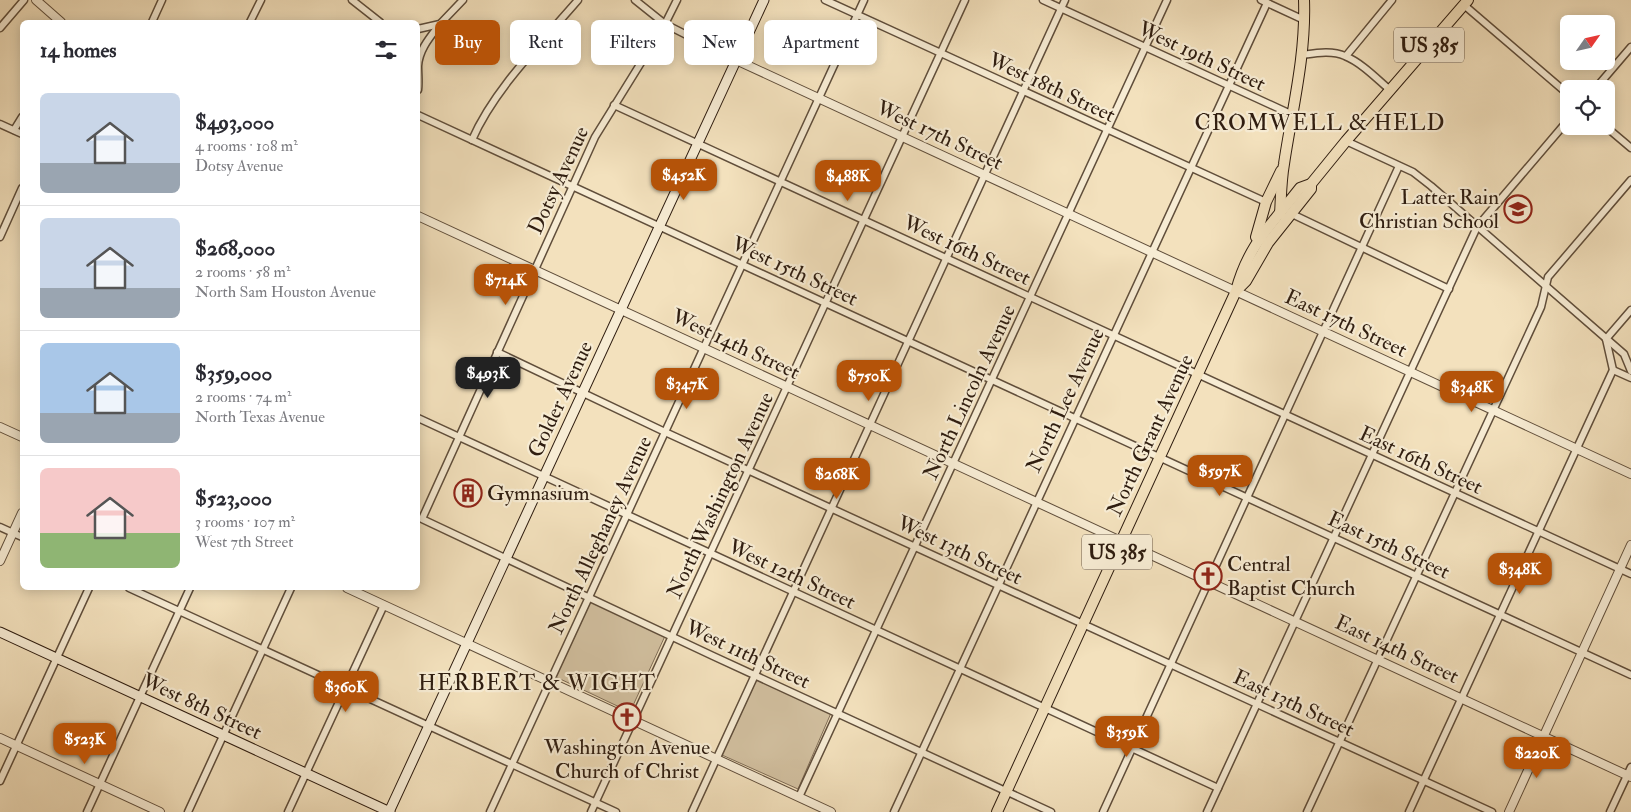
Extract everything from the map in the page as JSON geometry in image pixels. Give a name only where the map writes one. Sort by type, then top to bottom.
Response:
[{"type":"main road","name":"Golder Avenue","points":[[754,21],[764,0]]},
{"type":"main road","points":[[1277,232],[1283,166],[1302,55],[1304,0]]},
{"type":"main road","name":"US 385","points":[[1277,232],[1311,189],[1311,184],[1346,141],[1466,2]]},
{"type":"main road","name":"Golder Avenue","points":[[390,812],[734,65]]},
{"type":"main road","points":[[1254,246],[1266,202],[1283,166]]},
{"type":"main road","points":[[1282,178],[1300,188],[1311,184]]},
{"type":"main road","name":"US 385","points":[[1254,246],[1300,188]]},
{"type":"main road","name":"North Grant Avenue","points":[[1236,291],[1246,282],[1268,243],[1277,232]]},
{"type":"main road","name":"North Grant Avenue","points":[[997,812],[1236,291],[1241,271],[1254,246]]},
{"type":"main road","name":"West 8th Street","points":[[0,632],[390,812]]},
{"type":"street","points":[[0,28],[24,0]]},
{"type":"street","points":[[36,0],[59,20]]},
{"type":"street","points":[[153,20],[162,0]]},
{"type":"street","points":[[251,20],[262,0]]},
{"type":"street","points":[[352,0],[377,20]]},
{"type":"street","points":[[444,20],[463,0]]},
{"type":"street","points":[[472,140],[498,94],[578,0]]},
{"type":"street","name":"West 17th Street","points":[[635,0],[660,20]]},
{"type":"street","name":"Dotsy Avenue","points":[[667,20],[677,0]]},
{"type":"street","name":"West 18th Street","points":[[825,0],[1266,202]]},
{"type":"street","name":"North Alleghaney Avenue","points":[[490,812],[864,0]]},
{"type":"street","name":"North Washington Avenue","points":[[591,812],[965,0]]},
{"type":"street","name":"West 19th Street","points":[[1043,0],[1293,115]]},
{"type":"street","points":[[692,812],[1065,0]]},
{"type":"street","name":"North Lincoln Avenue","points":[[800,797],[1167,0]]},
{"type":"street","points":[[1346,56],[1392,0]]},
{"type":"street","points":[[1264,1],[1304,20]]},
{"type":"street","name":"North Lee Avenue","points":[[894,812],[1228,86],[1264,1]]},
{"type":"street","points":[[1466,2],[1560,87]]},
{"type":"street","points":[[420,29],[435,25]]},
{"type":"street","points":[[420,58],[423,48],[435,31]]},
{"type":"street","points":[[1603,80],[1631,47]]},
{"type":"street","points":[[1302,55],[1331,53],[1346,56],[1390,90]]},
{"type":"street","name":"Dotsy Avenue","points":[[422,519],[595,137],[639,65]]},
{"type":"street","name":"West 17th Street","points":[[747,65],[1236,291]]},
{"type":"street","name":"West 16th Street","points":[[614,105],[1198,374]]},
{"type":"street","name":"West 15th Street","points":[[420,116],[1160,457]]},
{"type":"street","points":[[14,130],[20,120]]},
{"type":"street","points":[[0,124],[20,133]]},
{"type":"street","points":[[1207,812],[1477,227],[1560,130]]},
{"type":"street","points":[[1615,134],[1631,148]]},
{"type":"street","points":[[1346,141],[1413,172],[1624,354],[1631,371]]},
{"type":"street","points":[[1103,812],[1399,166]]},
{"type":"street","points":[[1307,812],[1541,307],[1548,277],[1631,180]]},
{"type":"street","points":[[0,237],[20,192]]},
{"type":"street","points":[[1292,214],[1449,289]]},
{"type":"street","name":"West 14th Street","points":[[420,217],[1121,542]]},
{"type":"street","name":"East 17th Street","points":[[1236,291],[1631,474]]},
{"type":"street","points":[[1606,339],[1631,310]]},
{"type":"street","points":[[1409,812],[1613,370],[1606,339]]},
{"type":"street","name":"West 13th Street","points":[[497,352],[665,432],[1083,624]]},
{"type":"street","points":[[1613,370],[1631,378]]},
{"type":"street","name":"East 16th Street","points":[[1198,374],[1631,574]]},
{"type":"street","name":"West 12th Street","points":[[420,419],[1218,788]]},
{"type":"street","points":[[0,427],[20,436]]},
{"type":"street","name":"East 15th Street","points":[[1160,457],[1631,675]]},
{"type":"street","points":[[0,561],[20,517]]},
{"type":"street","name":"West 11th Street","points":[[422,519],[754,676],[1051,812]]},
{"type":"street","points":[[0,527],[20,536]]},
{"type":"street","name":"East 14th Street","points":[[1121,542],[1544,736],[1630,773]]},
{"type":"street","points":[[1509,812],[1631,545]]},
{"type":"street","points":[[0,781],[88,590]]},
{"type":"street","points":[[133,590],[616,812]]},
{"type":"street","points":[[87,812],[189,590]]},
{"type":"street","points":[[188,812],[290,590]]},
{"type":"street","points":[[351,590],[831,812]]},
{"type":"street","points":[[288,812],[384,605]]},
{"type":"street","name":"East 13th Street","points":[[1083,624],[1492,812]]},
{"type":"street","points":[[0,738],[160,812]]},
{"type":"street","points":[[1610,812],[1630,773]]},
{"type":"shaded area","points":[[591,601],[665,636],[630,712],[556,677]]},
{"type":"shaded area","points":[[757,679],[831,713],[798,789],[722,755]]},
{"type":"place","name":"Latter Rain Christian School","points":[[1518,209]]},
{"type":"place","name":"Gymnasium","points":[[468,493]]},
{"type":"place","name":"Central Baptist Church","points":[[1208,576]]},
{"type":"place","name":"Washington Avenue Church of Christ","points":[[627,717]]},
{"type":"district","name":"CROMWELL & HELD","points":[[1320,122]]},
{"type":"district","name":"HERBERT & WIGHT","points":[[537,682]]}]
